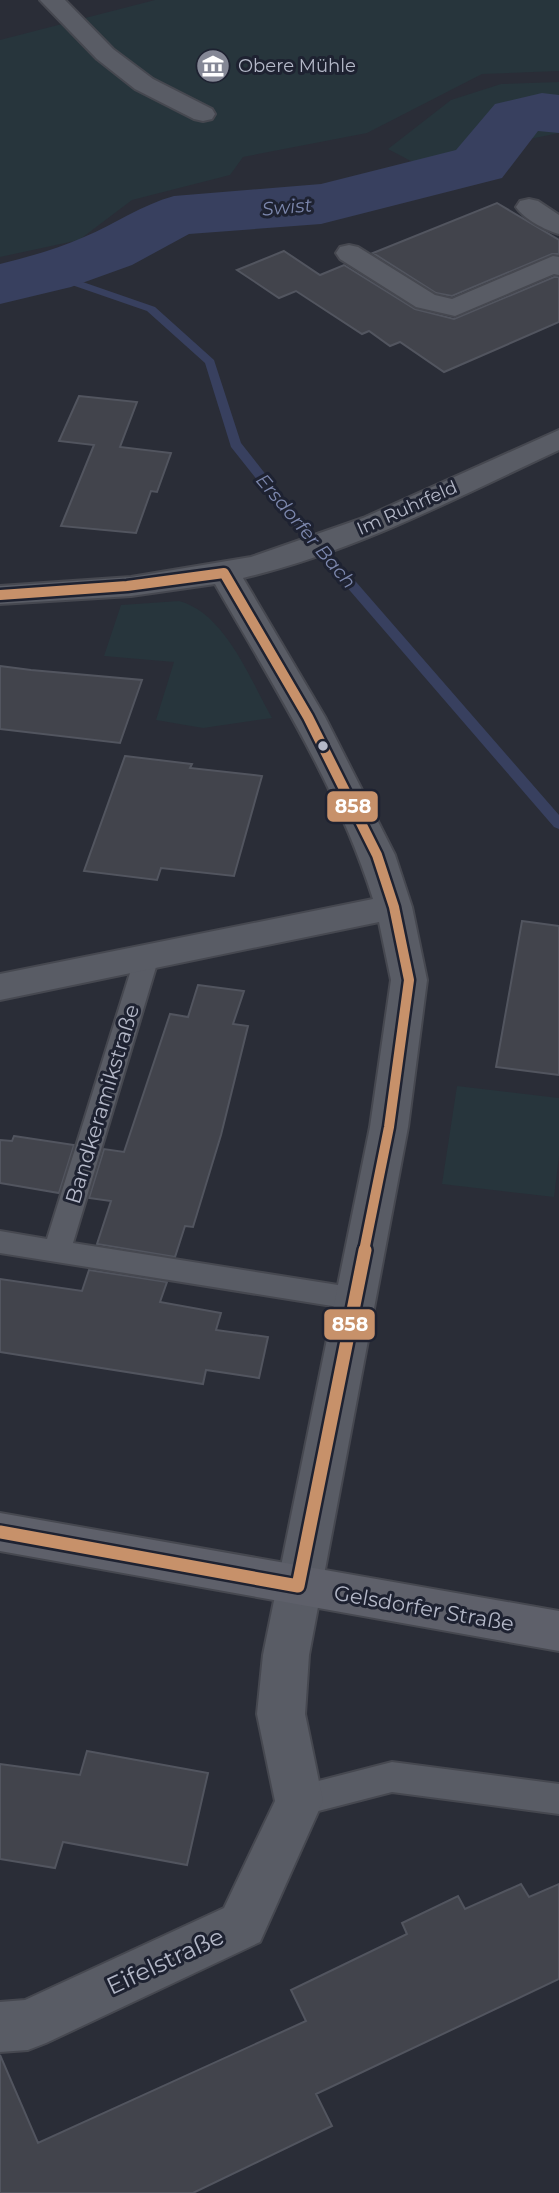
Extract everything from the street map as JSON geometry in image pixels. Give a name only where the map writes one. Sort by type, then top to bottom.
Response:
[{"type":"main road","name":"Gelsdorfer Straße","points":[[0,1532],[559,1631]]},
{"type":"street","points":[[52,0],[114,62],[144,84],[203,114]]},
{"type":"street","points":[[529,206],[559,226]]},
{"type":"street","points":[[348,253],[426,301],[455,308],[557,263]]},
{"type":"street","name":"Im Ruhrfeld","points":[[0,595],[127,586],[224,573],[262,564],[346,536],[559,439]]},
{"type":"street","points":[[224,573],[326,753],[377,855],[394,907],[409,980],[389,1127],[286,1655],[281,1714],[299,1801]]},
{"type":"street","points":[[0,987],[394,907]]},
{"type":"street","name":"Eifelstraße","points":[[0,2027],[28,2025],[242,1925],[299,1801]]},
{"type":"lane","name":"Bandkeramikstraße","points":[[57,1250],[147,957]]},
{"type":"lane","points":[[0,1242],[357,1299]]},
{"type":"lane","points":[[299,1801],[392,1777],[559,1799]]},
{"type":"shaded area","points":[[155,0],[559,0],[559,71],[482,74],[367,133],[243,157],[230,175],[132,200],[79,240],[0,257],[0,40]]},
{"type":"shaded area","points":[[559,82],[559,133],[525,140],[483,167],[443,178],[388,149],[451,100],[501,84]]},
{"type":"shaded area","points":[[179,601],[195,608],[223,633],[272,718],[203,728],[156,720],[174,662],[104,656],[121,605]]},
{"type":"shaded area","points":[[457,1086],[559,1098],[559,1156],[554,1197],[442,1184]]},
{"type":"building","points":[[497,203],[559,240],[559,254],[552,254],[452,296],[436,293],[373,253]]},
{"type":"building","points":[[284,251],[320,275],[344,265],[415,309],[454,319],[559,277],[559,322],[444,372],[400,342],[390,346],[369,331],[362,334],[296,291],[279,298],[237,270]]},
{"type":"building","points":[[79,396],[137,402],[120,447],[171,453],[157,492],[151,491],[136,533],[61,526],[94,445],[59,441]]},
{"type":"building","points":[[0,666],[142,680],[120,743],[0,729]]},
{"type":"building","points":[[125,756],[192,764],[190,768],[262,776],[234,876],[161,868],[157,880],[84,871]]},
{"type":"building","points":[[522,921],[559,926],[559,1075],[496,1067]]},
{"type":"building","points":[[198,985],[244,991],[233,1024],[248,1026],[221,1135],[193,1227],[185,1226],[175,1257],[97,1244],[111,1201],[89,1198],[104,1149],[124,1152],[170,1014],[188,1017]]},
{"type":"building","points":[[14,1136],[74,1145],[59,1193],[0,1183],[0,1140],[12,1141]]},
{"type":"building","points":[[89,1270],[167,1282],[160,1302],[221,1313],[216,1330],[268,1337],[259,1378],[206,1370],[203,1384],[0,1352],[0,1279],[82,1291]]},
{"type":"building","points":[[87,1751],[208,1773],[187,1865],[63,1842],[55,1868],[0,1859],[0,1764],[80,1775]]},
{"type":"building","points":[[521,1884],[529,1897],[559,1884],[559,1979],[316,2094],[332,2126],[193,2193],[0,2193],[0,2055],[38,2143],[306,2021],[291,1990],[407,1934],[402,1923],[458,1896],[465,1909]]},
{"type":"waterway","name":"Swist","points":[[0,284],[47,273],[108,251],[174,216],[321,204],[479,164],[517,117],[542,112],[559,114]]},
{"type":"waterway","name":"Ersdorfer Bach","points":[[47,273],[151,309],[210,362],[235,444],[292,516],[559,824]]},
{"type":"transit line","name":"858","points":[[224,573],[308,717],[377,855],[394,907],[409,980],[389,1127],[298,1586]]},
{"type":"transit line","name":"858","points":[[0,595],[127,586],[224,573]]},
{"type":"transit line","name":"858","points":[[0,1532],[298,1586]]},
{"type":"place","name":"Obere Mühle","points":[[213,66]]}]
